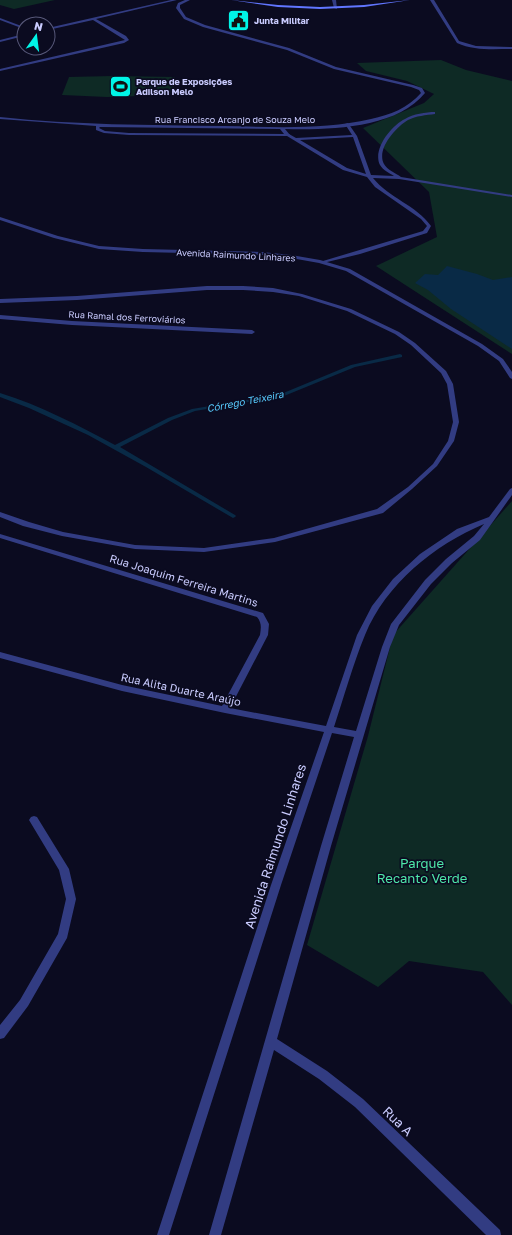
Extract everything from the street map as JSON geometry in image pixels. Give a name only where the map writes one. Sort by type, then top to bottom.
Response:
[{"type":"street","points":[[56,23],[155,0]]},
{"type":"street","points":[[56,27],[175,0]]},
{"type":"street","name":"Rua Francisco Arcanjo de Souza Melo","points":[[0,118],[98,125],[282,128],[366,122],[398,112],[417,102],[423,93],[421,89],[412,86],[335,68],[288,49],[204,26],[184,18],[178,8],[179,4],[188,0]]},
{"type":"street","points":[[233,0],[291,8],[366,6],[408,0]]},
{"type":"street","points":[[334,0],[336,8]]},
{"type":"street","points":[[432,0],[458,42],[461,44],[470,46],[512,48]]},
{"type":"street","points":[[0,70],[95,50],[127,40],[125,37],[92,18]]},
{"type":"street","points":[[0,19],[16,25]]},
{"type":"street","points":[[0,24],[16,26]]},
{"type":"street","points":[[0,36],[16,32]]},
{"type":"street","points":[[0,41],[16,37]]},
{"type":"street","points":[[400,178],[381,164],[379,155],[383,142],[399,124],[408,118],[434,113]]},
{"type":"street","points":[[325,262],[425,232],[430,226],[423,218],[377,186],[369,176],[355,136],[347,124]]},
{"type":"street","points":[[98,125],[97,128],[104,132],[200,135],[288,135]]},
{"type":"street","points":[[171,134],[173,126]]},
{"type":"street","points":[[200,135],[201,127]]},
{"type":"street","points":[[282,128],[288,135],[345,169],[369,176],[400,178],[512,196]]},
{"type":"street","points":[[296,139],[355,136]]},
{"type":"street","name":"Avenida Raimundo Linhares","points":[[0,218],[61,240],[100,247],[156,251],[274,255],[325,262],[348,270],[480,345],[501,360],[512,377]]},
{"type":"street","points":[[0,301],[77,298],[208,288],[274,290],[300,295],[350,310],[397,333],[413,344],[444,372],[450,384],[456,422],[451,441],[435,465],[410,488],[380,511],[275,540],[204,550],[135,547],[62,534],[26,524],[0,514]]},
{"type":"street","name":"Rua Ramal dos Ferroviários","points":[[0,317],[79,323],[252,332]]},
{"type":"street","name":"Avenida Raimundo Linhares","points":[[215,1235],[359,736],[386,647],[395,624],[428,582],[449,561],[477,538],[489,519],[512,490]]},
{"type":"street","name":"Avenida Raimundo Linhares","points":[[163,1235],[327,730],[361,635],[375,608],[396,581],[423,556],[460,531],[489,519]]},
{"type":"street","name":"Rua Joaquim Ferreira Martins","points":[[0,536],[260,614],[265,620],[266,626],[264,635],[225,710]]},
{"type":"street","name":"Rua Alita Duarte Araújo","points":[[0,655],[122,688],[359,736]]},
{"type":"street","points":[[0,1034],[24,1003],[63,935],[71,899],[64,869],[34,820]]},
{"type":"street","name":"Rua A","points":[[270,1041],[323,1075],[359,1103],[491,1233]]},
{"type":"green space","points":[[0,0],[55,0],[14,9],[0,5]]},
{"type":"green space","points":[[441,60],[466,70],[512,81],[512,354],[376,266],[437,237],[429,192],[363,128],[424,103],[434,94],[407,81],[366,71],[357,63]]},
{"type":"green space","name":"Parque de Exposições Adilson Melo","points":[[69,77],[175,77],[173,95],[107,97],[62,95]]},
{"type":"green space","name":"Parque Recanto Verde","points":[[512,501],[512,1005],[483,972],[409,961],[378,987],[307,945],[368,736],[393,635]]},
{"type":"water","points":[[447,266],[493,280],[512,277],[512,349],[451,309],[428,290],[415,283],[425,274],[438,275]]},
{"type":"waterway","name":"Córrego Teixeira","points":[[116,447],[170,419],[194,410],[282,395],[353,366],[400,356]]},
{"type":"waterway","name":"Córrego Teixeira","points":[[0,395],[31,407],[90,434],[233,516]]},
{"type":"place","name":"Junta Militar","points":[[239,20]]},
{"type":"place","name":"Parque de Exposições Adilson Melo","points":[[120,86]]}]
